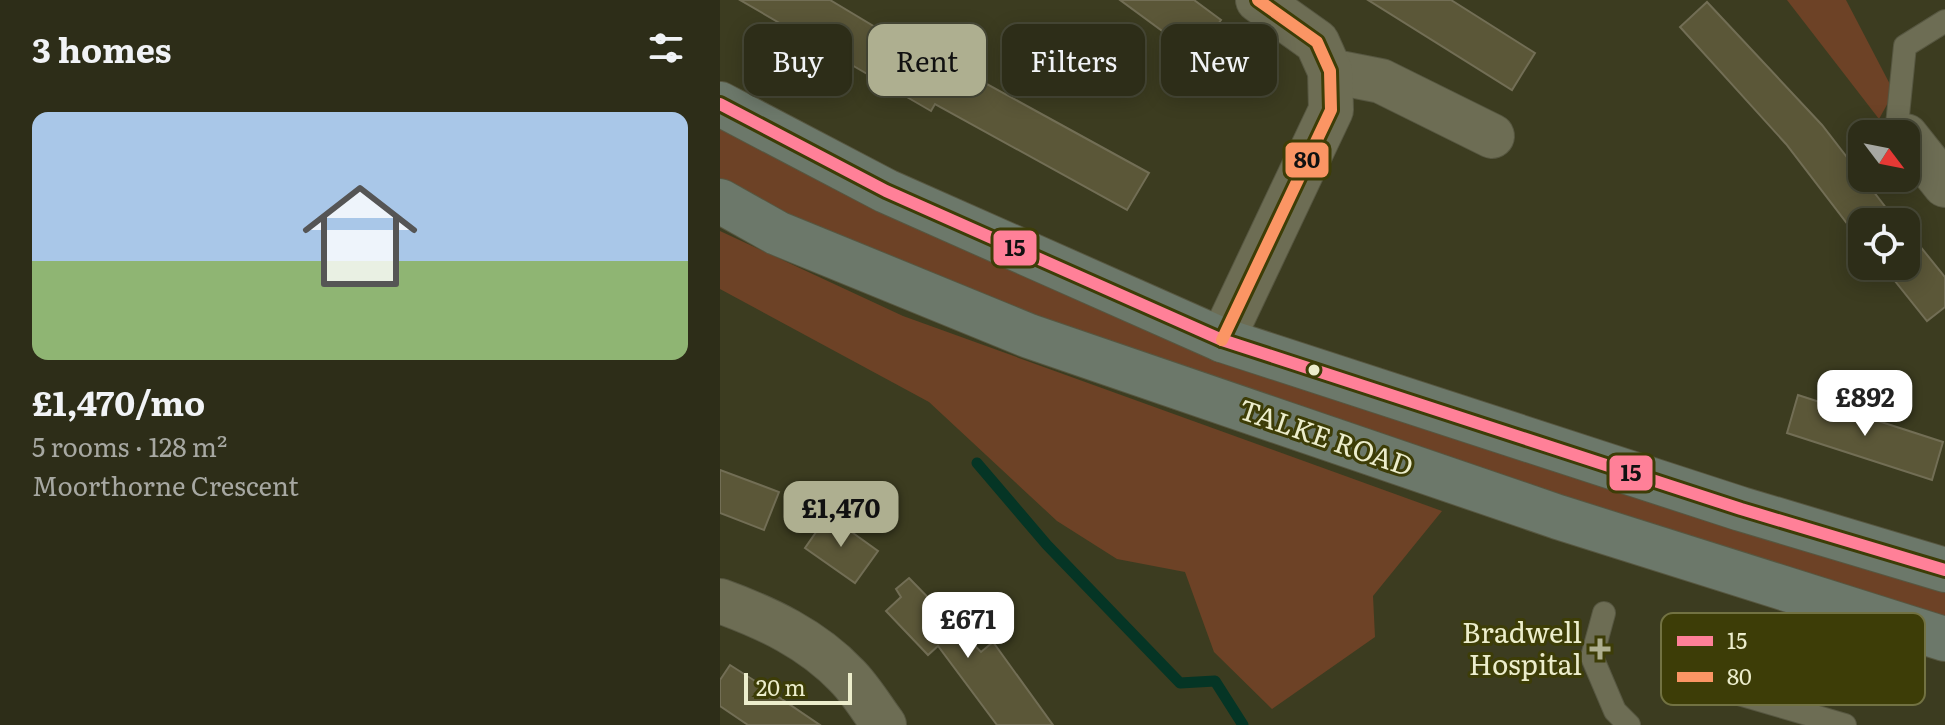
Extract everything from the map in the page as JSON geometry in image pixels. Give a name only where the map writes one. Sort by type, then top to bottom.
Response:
[{"type":"highway","points":[[720,104],[886,191],[1222,340],[1741,509],[1945,570]]},
{"type":"highway","name":"TALKE ROAD","points":[[720,201],[777,233],[1029,336],[1558,517],[1863,613]]},
{"type":"highway","points":[[1741,509],[1945,583]]},
{"type":"highway","name":"TALKE ROAD","points":[[1925,633],[1945,639]]},
{"type":"street","points":[[1222,340],[1331,110],[1330,71],[1317,42],[1258,0]]},
{"type":"street","points":[[1330,71],[1381,81],[1492,136]]},
{"type":"street","points":[[1920,153],[1945,185]]},
{"type":"street","points":[[720,601],[761,616],[806,641],[847,676],[884,725]]},
{"type":"lane","points":[[1903,120],[1905,46],[1945,21]]},
{"type":"lane","points":[[1604,613],[1592,657],[1615,711],[1629,725]]},
{"type":"lane","points":[[1776,705],[1845,725]]},
{"type":"shaded area","points":[[1787,0],[1846,0],[1894,92],[1879,119]]},
{"type":"shaded area","points":[[720,125],[1945,591],[1945,619],[1162,367],[773,208],[720,178]]},
{"type":"shaded area","points":[[720,231],[903,316],[1442,511],[1373,596],[1375,637],[1272,709],[1214,652],[1185,572],[1117,559],[1057,521],[929,402],[720,289]]},
{"type":"building","points":[[740,0],[830,0],[870,24],[868,74],[852,65],[852,24],[781,24]]},
{"type":"building","points":[[1120,0],[1194,0],[1221,20],[1218,24],[1161,24],[1161,30]]},
{"type":"building","points":[[1368,0],[1451,0],[1535,53],[1512,90]]},
{"type":"building","points":[[1707,2],[1822,125],[1848,159],[1848,192],[1874,192],[1886,208],[1848,208],[1848,225],[1786,144],[1680,27]]},
{"type":"building","points":[[986,84],[1002,92],[1002,96],[1009,96],[1149,173],[1127,210],[935,104],[931,111],[905,96],[986,96]]},
{"type":"building","points":[[1920,246],[1945,277],[1945,307],[1927,321],[1894,280],[1920,280]]},
{"type":"building","points":[[1798,395],[1943,442],[1932,480],[1787,433]]},
{"type":"building","points":[[720,470],[779,492],[764,530],[720,513]]},
{"type":"building","points":[[828,515],[878,551],[855,583],[805,548]]},
{"type":"building","points":[[909,578],[981,652],[993,642],[1053,725],[997,725],[938,646],[928,655],[886,611],[901,597],[896,589]]},
{"type":"building","points":[[730,665],[820,725],[748,725],[720,706],[720,680]]},
{"type":"waterway","points":[[977,463],[1047,545],[1180,683],[1215,681],[1243,725]]},
{"type":"transit line","name":"80","points":[[1222,340],[1331,110],[1330,71],[1317,42],[1258,0]]},
{"type":"transit line","name":"15","points":[[720,104],[886,191],[1222,340],[1741,509],[1945,570]]},
{"type":"place","name":"Bradwell Hospital","points":[[1600,649]]}]
